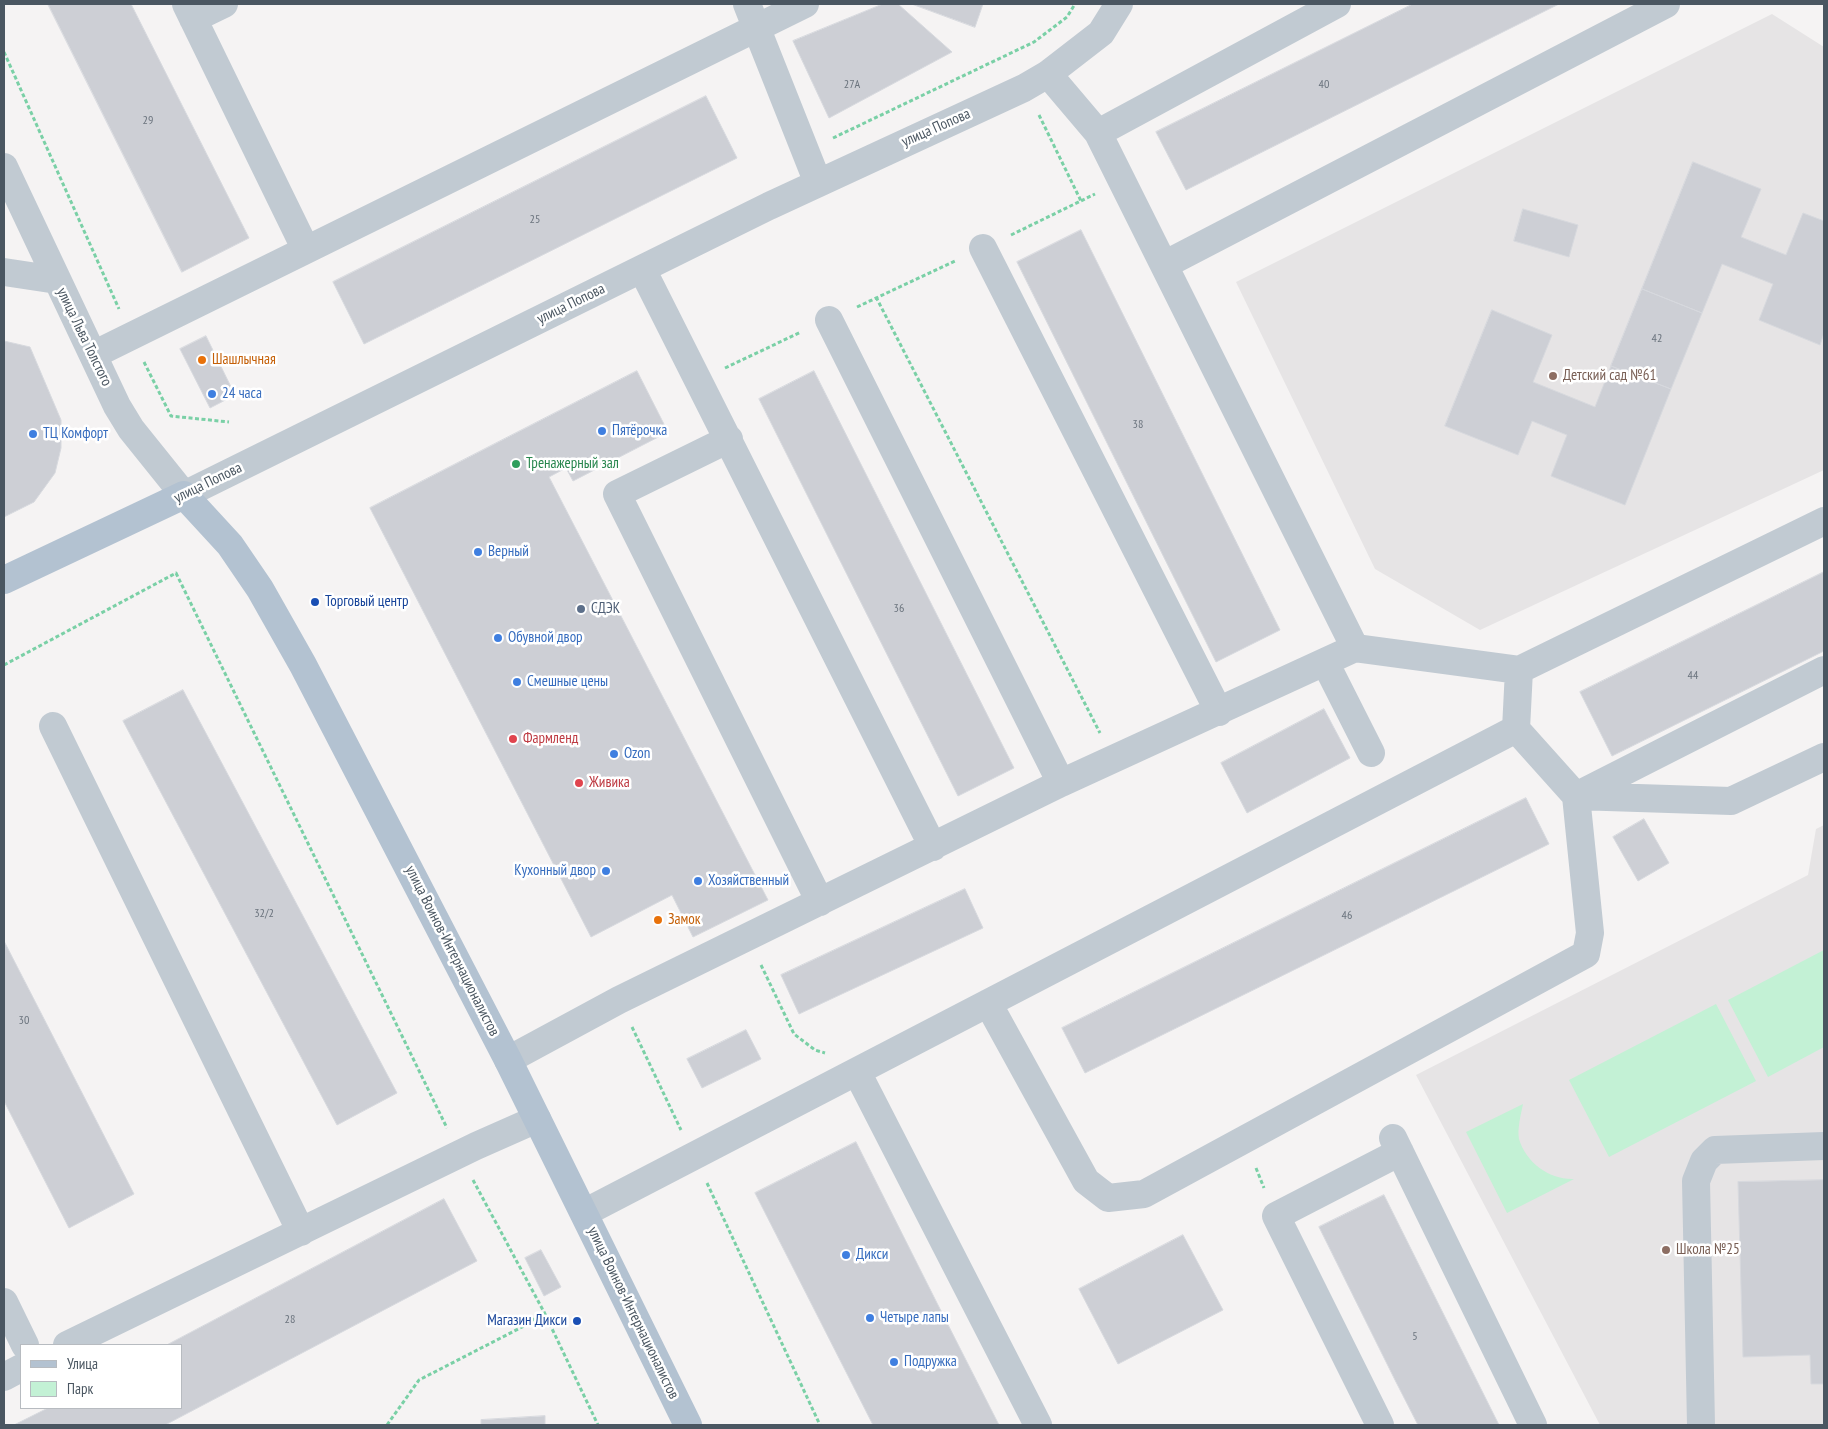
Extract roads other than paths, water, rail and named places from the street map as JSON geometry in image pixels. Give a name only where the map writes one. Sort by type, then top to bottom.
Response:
[{"type":"main road","name":"улица Попова","points":[[4,580],[184,496]]},
{"type":"main road","name":"улица Воинов-Интернационалистов","points":[[184,496],[230,545],[260,589],[302,665],[508,1060],[688,1425]]},
{"type":"street","points":[[224,4],[190,12],[306,250]]},
{"type":"street","points":[[93,355],[306,250],[751,16],[805,4]]},
{"type":"street","name":"улица Попова","points":[[184,496],[818,183],[1000,100],[1048,74],[1101,33],[1120,4]]},
{"type":"street","points":[[1098,133],[1337,4]]},
{"type":"street","points":[[1164,265],[1666,4]]},
{"type":"street","points":[[751,16],[818,183]]},
{"type":"street","points":[[1048,74],[1098,133],[1355,648]]},
{"type":"street","name":"улица Льва Толстого","points":[[4,167],[56,280],[131,429],[184,496]]},
{"type":"street","points":[[983,248],[1219,712]]},
{"type":"street","points":[[642,269],[934,847]]},
{"type":"street","points":[[4,272],[56,280]]},
{"type":"street","points":[[829,320],[1062,783]]},
{"type":"street","points":[[729,439],[617,494],[820,902]]},
{"type":"street","points":[[508,1060],[619,1000],[1062,783],[1355,648],[1519,670],[1824,521]]},
{"type":"street","points":[[1326,662],[1371,753]]},
{"type":"street","points":[[988,1003],[1086,1181],[1108,1198],[1144,1194],[1586,954],[1590,933],[1576,796],[1516,729],[1519,670]]},
{"type":"street","points":[[1576,796],[1824,670]]},
{"type":"street","points":[[53,726],[301,1232]]},
{"type":"street","points":[[584,1213],[1516,729]]},
{"type":"street","points":[[1576,796],[1731,801],[1824,757]]},
{"type":"street","points":[[863,1068],[1038,1425]]},
{"type":"street","points":[[69,1344],[536,1119]]},
{"type":"street","points":[[1380,1425],[1276,1216],[1396,1145],[1533,1425]]},
{"type":"street","points":[[1700,1425],[1696,1182],[1704,1162],[1715,1150],[1824,1146]]},
{"type":"street","points":[[4,1302],[25,1344]]},
{"type":"street","points":[[4,1377],[20,1369]]},
{"type":"place","name":"Шашлычная","points":[[202,360]]},
{"type":"place","name":"Детский сад №61","points":[[1553,376]]},
{"type":"place","name":"24 часа","points":[[212,394]]},
{"type":"place","name":"Пятёрочка","points":[[602,431]]},
{"type":"place","name":"ТЦ Комфорт","points":[[33,434]]},
{"type":"place","name":"Тренажерный зал","points":[[516,464]]},
{"type":"place","name":"Верный","points":[[478,552]]},
{"type":"place","name":"Торговый центр","points":[[315,602]]},
{"type":"place","name":"СДЭК","points":[[581,609]]},
{"type":"place","name":"Обувной двор","points":[[498,638]]},
{"type":"place","name":"Смешные цены","points":[[517,682]]},
{"type":"place","name":"Фармленд","points":[[513,739]]},
{"type":"place","name":"Ozon","points":[[614,754]]},
{"type":"place","name":"Живика","points":[[579,783]]},
{"type":"place","name":"Кухонный двор","points":[[606,871]]},
{"type":"place","name":"Хозяйственный","points":[[698,881]]},
{"type":"place","name":"Замок","points":[[658,920]]},
{"type":"place","name":"Школа №25","points":[[1666,1250]]},
{"type":"place","name":"Дикси","points":[[846,1255]]},
{"type":"place","name":"Четыре лапы","points":[[870,1318]]},
{"type":"place","name":"Магазин Дикси","points":[[577,1321]]},
{"type":"place","name":"Подружка","points":[[894,1362]]}]
